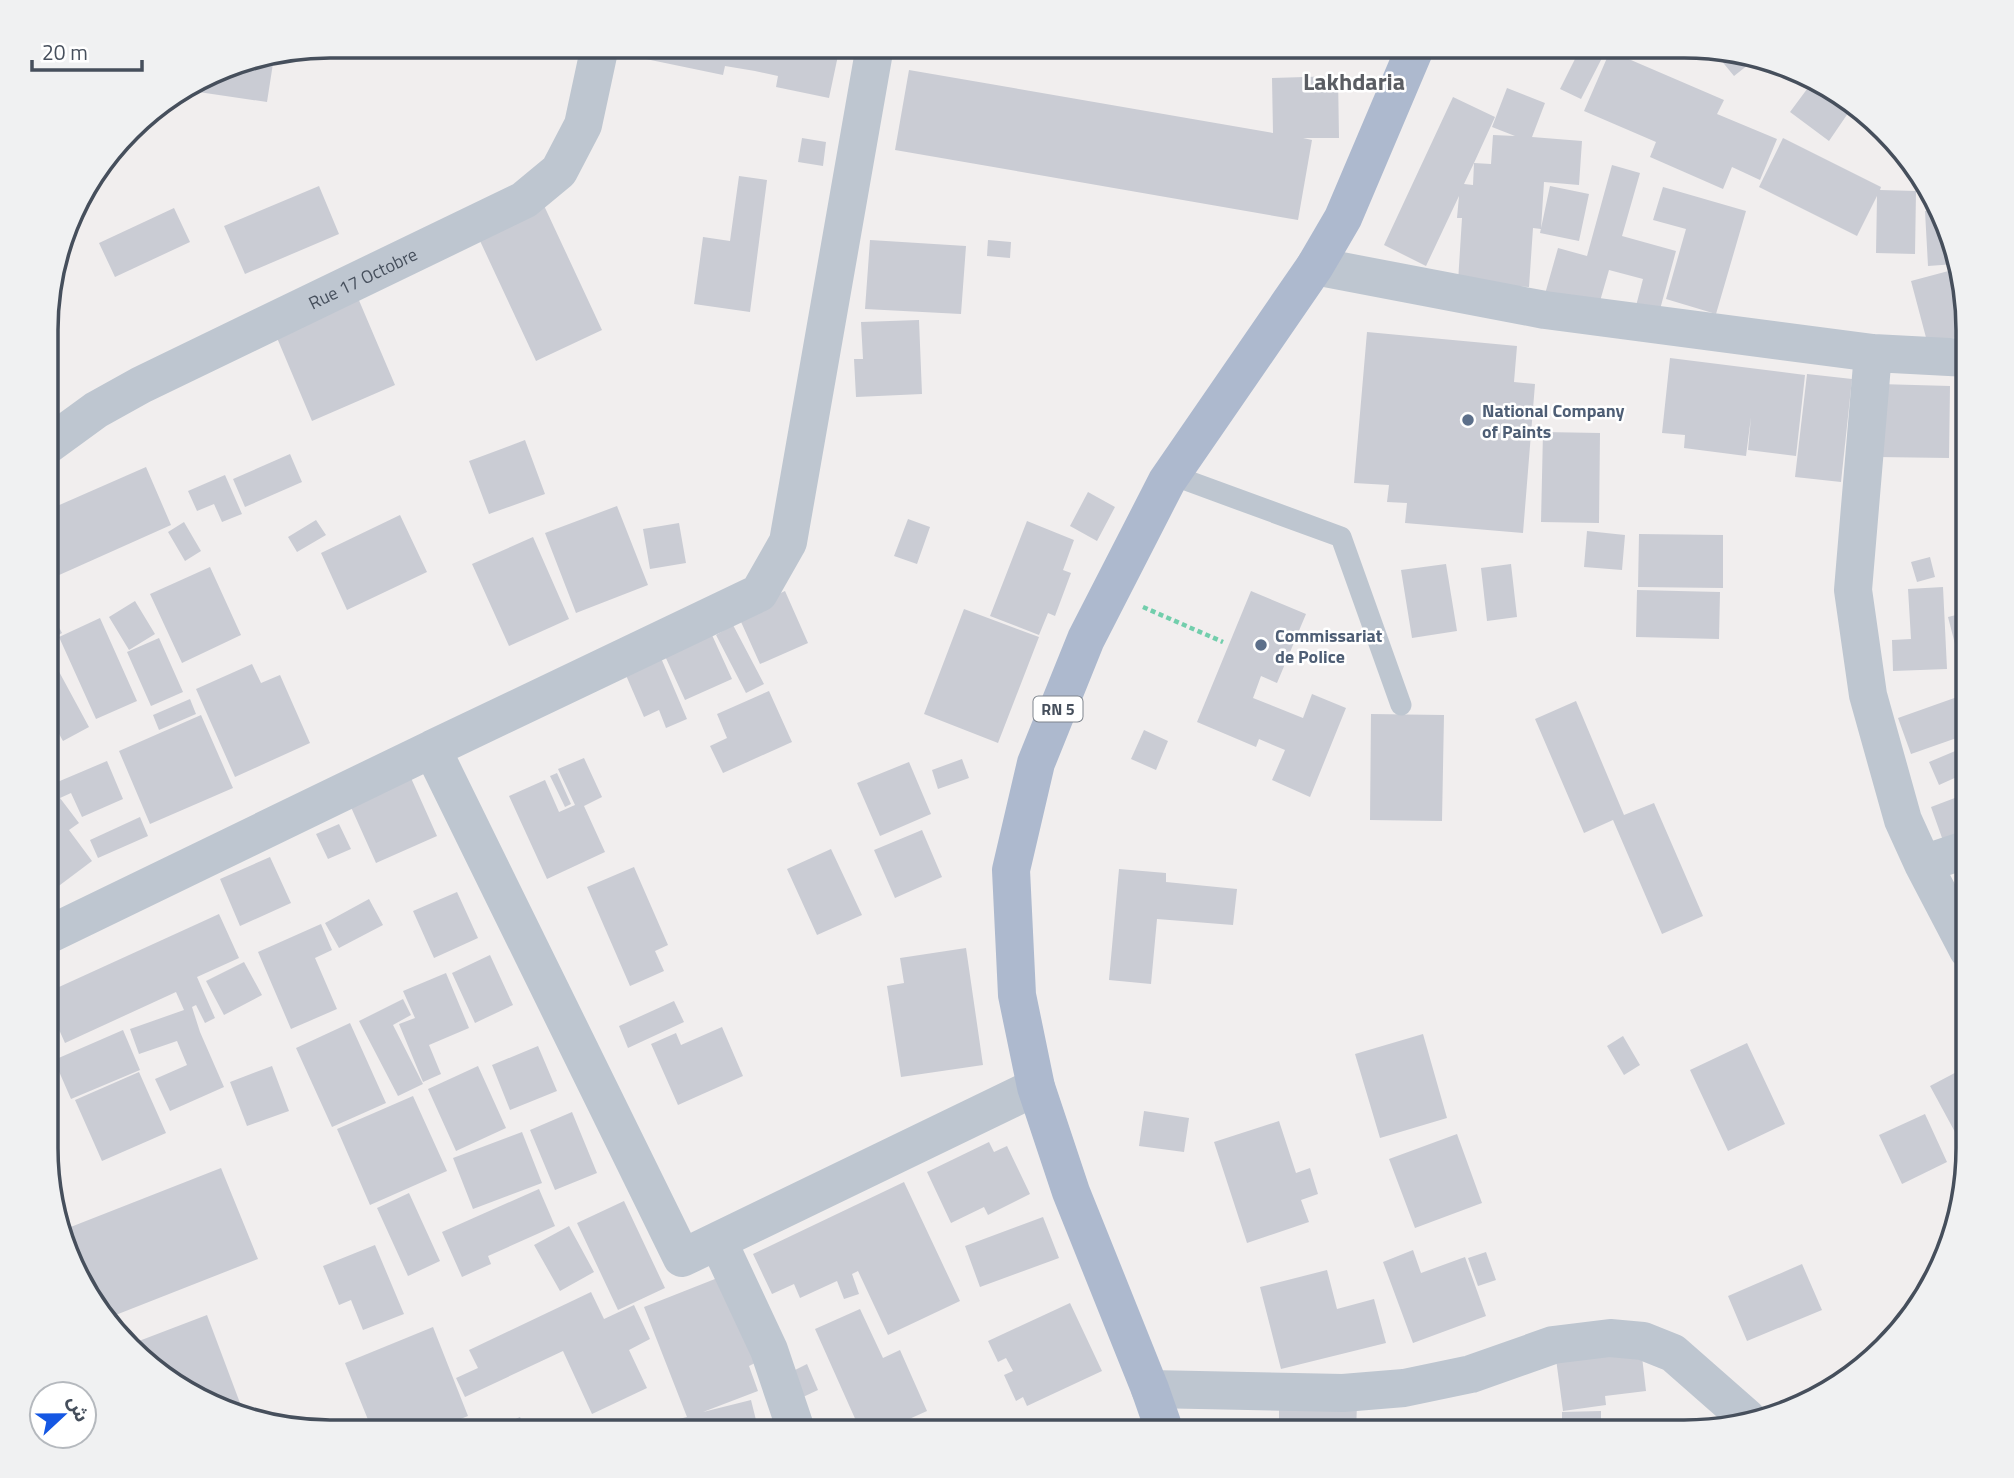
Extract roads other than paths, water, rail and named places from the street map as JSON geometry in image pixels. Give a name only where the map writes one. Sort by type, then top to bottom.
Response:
[{"type":"main road","name":"RN 5","points":[[1161,1420],[1071,1192],[1036,1087],[1017,995],[1011,870],[1036,763],[1086,639],[1172,475],[1315,267],[1343,218],[1411,58]]},
{"type":"street","name":"Rue 17 Octobre","points":[[58,437],[96,410],[141,384],[524,200],[559,171],[583,125],[597,58]]},
{"type":"street","points":[[58,930],[759,593],[788,542],[873,58]]},
{"type":"street","points":[[1315,267],[1545,310],[1873,353],[1956,357]]},
{"type":"street","points":[[1873,353],[1853,590],[1868,695],[1903,820],[1956,927]]},
{"type":"street","points":[[432,749],[682,1258],[1036,1087]]},
{"type":"street","points":[[1923,864],[1956,853]]},
{"type":"street","points":[[718,1241],[769,1350],[793,1420]]},
{"type":"street","points":[[1150,1390],[1343,1393],[1404,1388],[1471,1374],[1553,1345],[1610,1338],[1643,1340],[1673,1353],[1742,1414]]},
{"type":"lane","points":[[1172,475],[1341,537],[1401,705]]},
{"type":"place","name":"National Company of Paints","points":[[1468,420]]},
{"type":"place","name":"Commissariat de Police","points":[[1261,645]]},
{"type":"district","name":"Lakhdaria","points":[[1354,81]]}]
